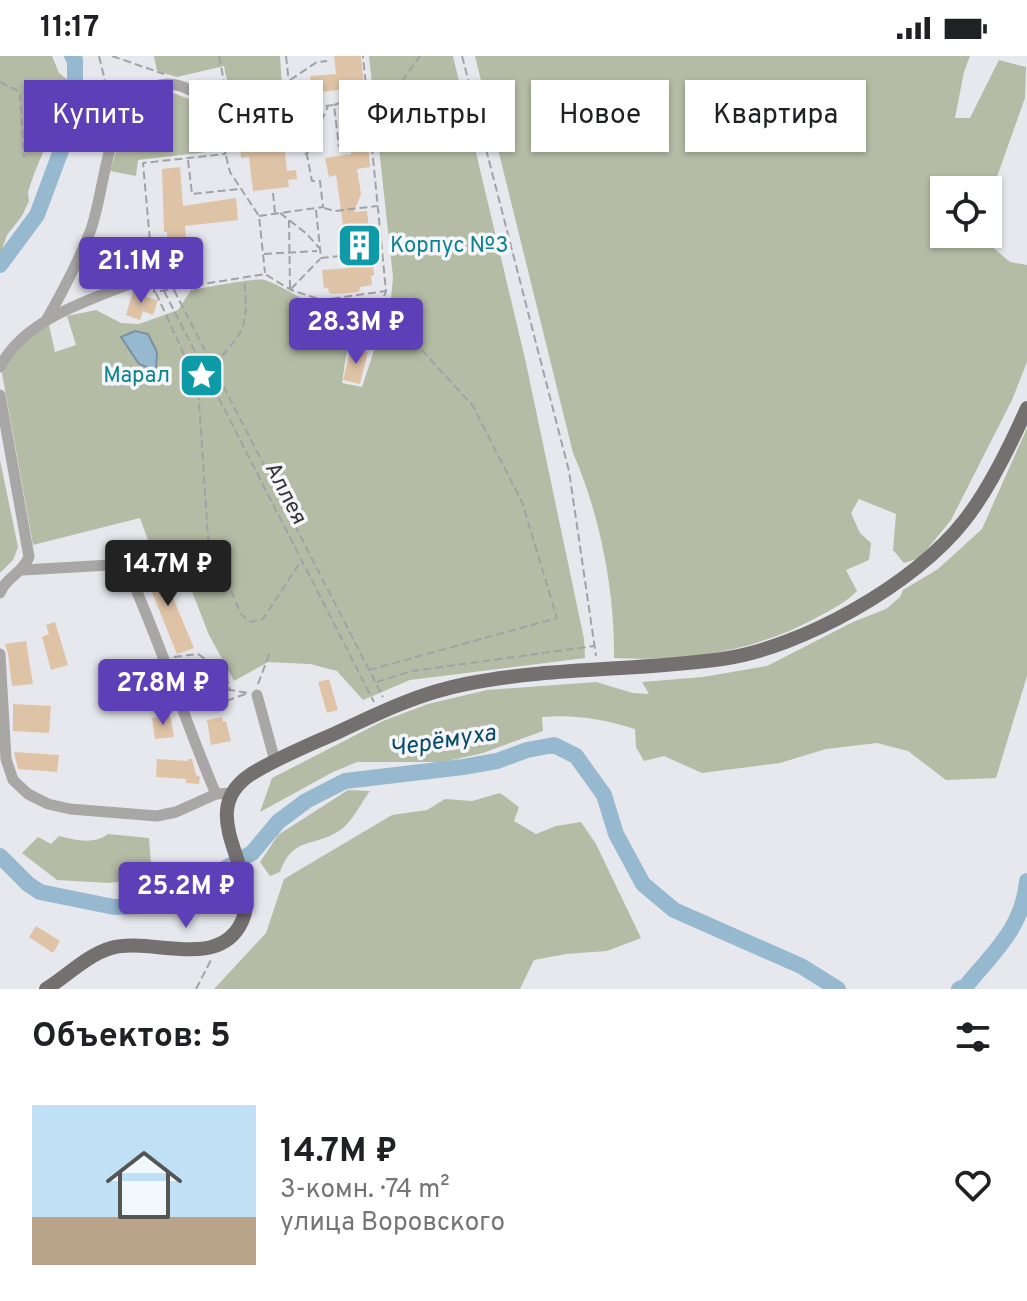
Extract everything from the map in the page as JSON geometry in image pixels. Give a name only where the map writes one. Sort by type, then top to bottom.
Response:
[{"type":"main road","points":[[46,989],[93,957],[115,947],[186,949],[222,942],[234,932],[244,917],[244,891],[228,827],[224,794],[250,774],[275,761],[384,711],[466,684],[724,659],[765,649],[808,632],[881,593],[919,565],[965,520],[1027,408]]},
{"type":"street","points":[[47,319],[92,228],[110,152]]},
{"type":"street","points":[[0,367],[16,343],[47,319],[153,275]]},
{"type":"street","points":[[0,395],[29,557],[23,570]]},
{"type":"street","points":[[0,593],[14,574],[23,570],[109,565],[127,569],[165,658],[178,700],[224,794],[157,816],[70,809],[48,804],[28,794],[13,780],[7,766],[0,654]]},
{"type":"street","points":[[254,691],[275,761]]},
{"type":"path","points":[[99,56],[105,80]]},
{"type":"path","points":[[112,56],[164,75],[166,80]]},
{"type":"path","points":[[219,56],[224,80]]},
{"type":"path","points":[[286,56],[289,80],[317,62],[327,61]]},
{"type":"path","points":[[363,56],[365,80]]},
{"type":"path","points":[[403,80],[420,56]]},
{"type":"path","points":[[462,56],[569,471],[598,669]]},
{"type":"path","points":[[0,82],[20,92],[24,157]]},
{"type":"path","points":[[323,107],[339,103]]},
{"type":"path","points":[[334,105],[339,147]]},
{"type":"path","points":[[323,207],[320,181],[312,181],[307,155],[328,106]]},
{"type":"path","points":[[303,152],[307,155]]},
{"type":"path","points":[[361,351],[369,325],[386,291],[373,152]]},
{"type":"path","points":[[265,274],[259,216],[230,172],[225,154],[143,163],[155,291],[198,385],[208,538],[241,614],[251,622],[263,619],[301,561]]},
{"type":"path","points":[[188,158],[192,194],[241,189]]},
{"type":"path","points":[[273,193],[277,214]]},
{"type":"path","points":[[259,216],[323,207],[335,211],[378,206]]},
{"type":"path","points":[[315,208],[321,258]]},
{"type":"path","points":[[277,214],[307,234],[320,250]]},
{"type":"path","points":[[289,220],[291,290]]},
{"type":"path","points":[[263,254],[320,250]]},
{"type":"path","points":[[291,290],[321,258],[341,256]]},
{"type":"path","points":[[155,291],[265,274],[291,290],[322,300],[386,291]]},
{"type":"path","points":[[213,365],[243,333],[247,301],[244,277]]},
{"type":"path","name":"Аллея","points":[[173,289],[369,670],[384,711]]},
{"type":"path","name":"Аллея","points":[[163,290],[301,561],[384,711]]},
{"type":"path","points":[[346,297],[369,325]]},
{"type":"path","points":[[369,670],[557,618],[522,502],[473,406],[378,307]]},
{"type":"path","points":[[192,373],[201,365]]},
{"type":"path","points":[[375,682],[412,671],[594,646]]},
{"type":"path","points":[[213,706],[254,691],[270,652]]},
{"type":"path","points":[[165,658],[198,654],[225,673],[230,690]]},
{"type":"path","points":[[178,700],[230,690],[254,691]]},
{"type":"path","points":[[196,989],[205,973]]},
{"type":"green space","points":[[0,56],[52,56],[59,73],[68,80],[24,80],[24,152],[43,152],[28,192],[29,201],[7,235],[0,255]]},
{"type":"green space","points":[[154,56],[280,56],[282,80],[227,80],[224,66],[177,77],[157,71]]},
{"type":"green space","points":[[369,56],[453,56],[459,80],[372,80]]},
{"type":"green space","points":[[475,56],[970,56],[955,118],[970,118],[999,60],[1026,67],[1025,98],[997,176],[930,176],[930,248],[994,248],[1010,262],[1027,265],[1027,362],[1012,400],[951,520],[920,558],[904,563],[893,550],[896,514],[859,499],[851,513],[860,533],[871,543],[869,560],[846,570],[857,591],[843,603],[792,630],[743,647],[693,656],[614,658],[609,580],[598,527],[573,453],[499,152],[515,152],[515,80],[481,80]]},
{"type":"green space","points":[[173,93],[189,99],[189,152],[206,152],[138,160],[136,176],[110,171],[116,152],[173,152]]},
{"type":"green space","points":[[379,152],[476,152],[526,363],[584,639],[585,658],[410,680],[363,700],[337,671],[310,664],[268,662],[234,681],[209,635],[191,589],[169,554],[148,540],[140,518],[33,545],[2,373],[21,345],[34,335],[49,325],[55,352],[76,345],[67,316],[96,310],[121,323],[139,324],[178,310],[191,290],[260,279],[307,300],[341,300],[351,320],[342,383],[362,387],[391,299],[393,277]]},
{"type":"green space","points":[[1027,428],[1027,676],[996,778],[946,780],[908,751],[877,743],[826,749],[780,763],[702,773],[664,756],[644,761],[636,747],[635,729],[589,718],[554,716],[542,717],[543,731],[483,753],[443,762],[357,762],[260,812],[272,778],[383,721],[428,704],[487,690],[596,682],[633,693],[649,694],[642,682],[703,677],[767,666],[853,622],[886,609],[900,597],[903,590],[938,569],[982,529]]},
{"type":"green space","points":[[0,460],[18,547],[13,560],[0,573]]},
{"type":"green space","points":[[348,790],[370,791],[348,823],[329,836],[297,848],[280,872],[270,876],[260,862],[278,835]]},
{"type":"green space","points":[[500,793],[519,807],[514,821],[536,834],[556,826],[581,822],[596,844],[641,938],[607,951],[534,960],[520,989],[214,989],[266,933],[284,879],[392,815],[427,810],[445,799],[472,801]]},
{"type":"green space","points":[[108,834],[149,838],[152,878],[108,883],[57,880],[22,853],[38,837],[51,844],[59,836],[90,841]]},
{"type":"water","points":[[135,331],[148,334],[157,352],[156,371],[139,364],[121,337]]},
{"type":"building","points":[[334,56],[361,56],[363,80],[339,80],[339,90],[323,92],[323,80],[310,80],[310,76],[336,74]]},
{"type":"building","points":[[240,152],[285,152],[287,171],[296,170],[297,179],[288,180],[289,187],[253,191],[249,157],[241,158]]},
{"type":"building","points":[[369,152],[370,167],[357,169],[361,194],[354,212],[367,211],[374,275],[371,276],[372,285],[360,287],[359,292],[334,294],[324,288],[322,270],[349,268],[336,175],[329,177],[325,158]]},
{"type":"building","points":[[180,167],[183,206],[236,198],[238,220],[185,226],[188,264],[170,266],[167,232],[164,232],[162,169]]},
{"type":"building","points":[[140,289],[148,292],[146,297],[158,300],[153,315],[143,311],[140,320],[126,315],[133,292]]},
{"type":"building","points":[[351,348],[368,352],[360,384],[343,380]]},
{"type":"building","points":[[158,562],[194,648],[177,654],[142,568]]},
{"type":"building","points":[[55,622],[68,665],[51,670],[42,637],[49,634],[46,625]]},
{"type":"building","points":[[26,641],[33,684],[12,686],[5,644]]},
{"type":"building","points":[[222,673],[226,690],[187,697],[182,681]]},
{"type":"building","points":[[329,679],[338,710],[327,713],[318,682]]},
{"type":"building","points":[[13,704],[51,706],[49,733],[13,731]]},
{"type":"building","points":[[170,715],[174,737],[155,739],[152,718]]},
{"type":"building","points":[[222,717],[231,741],[211,745],[207,720]]},
{"type":"building","points":[[14,752],[59,755],[57,772],[18,769]]},
{"type":"building","points":[[157,759],[192,759],[196,775],[200,777],[199,784],[186,783],[186,779],[156,777]]},
{"type":"building","points":[[36,926],[60,941],[53,953],[29,937]]},
{"type":"waterway","name":"Черёмуха","points":[[0,265],[37,215],[75,113],[75,60],[72,56]]},
{"type":"waterway","name":"Черёмуха","points":[[0,856],[40,892],[114,907],[137,906],[210,877],[252,853],[278,822],[306,801],[345,781],[463,767],[554,745],[576,756],[604,795],[616,834],[643,884],[674,910],[801,966],[838,989]]},
{"type":"waterway","name":"Черёмуха","points":[[959,989],[966,986],[1006,938],[1020,912],[1027,881]]},
{"type":"place","name":"Корпус №3","points":[[359,246]]},
{"type":"place","name":"Марал","points":[[201,376]]}]
